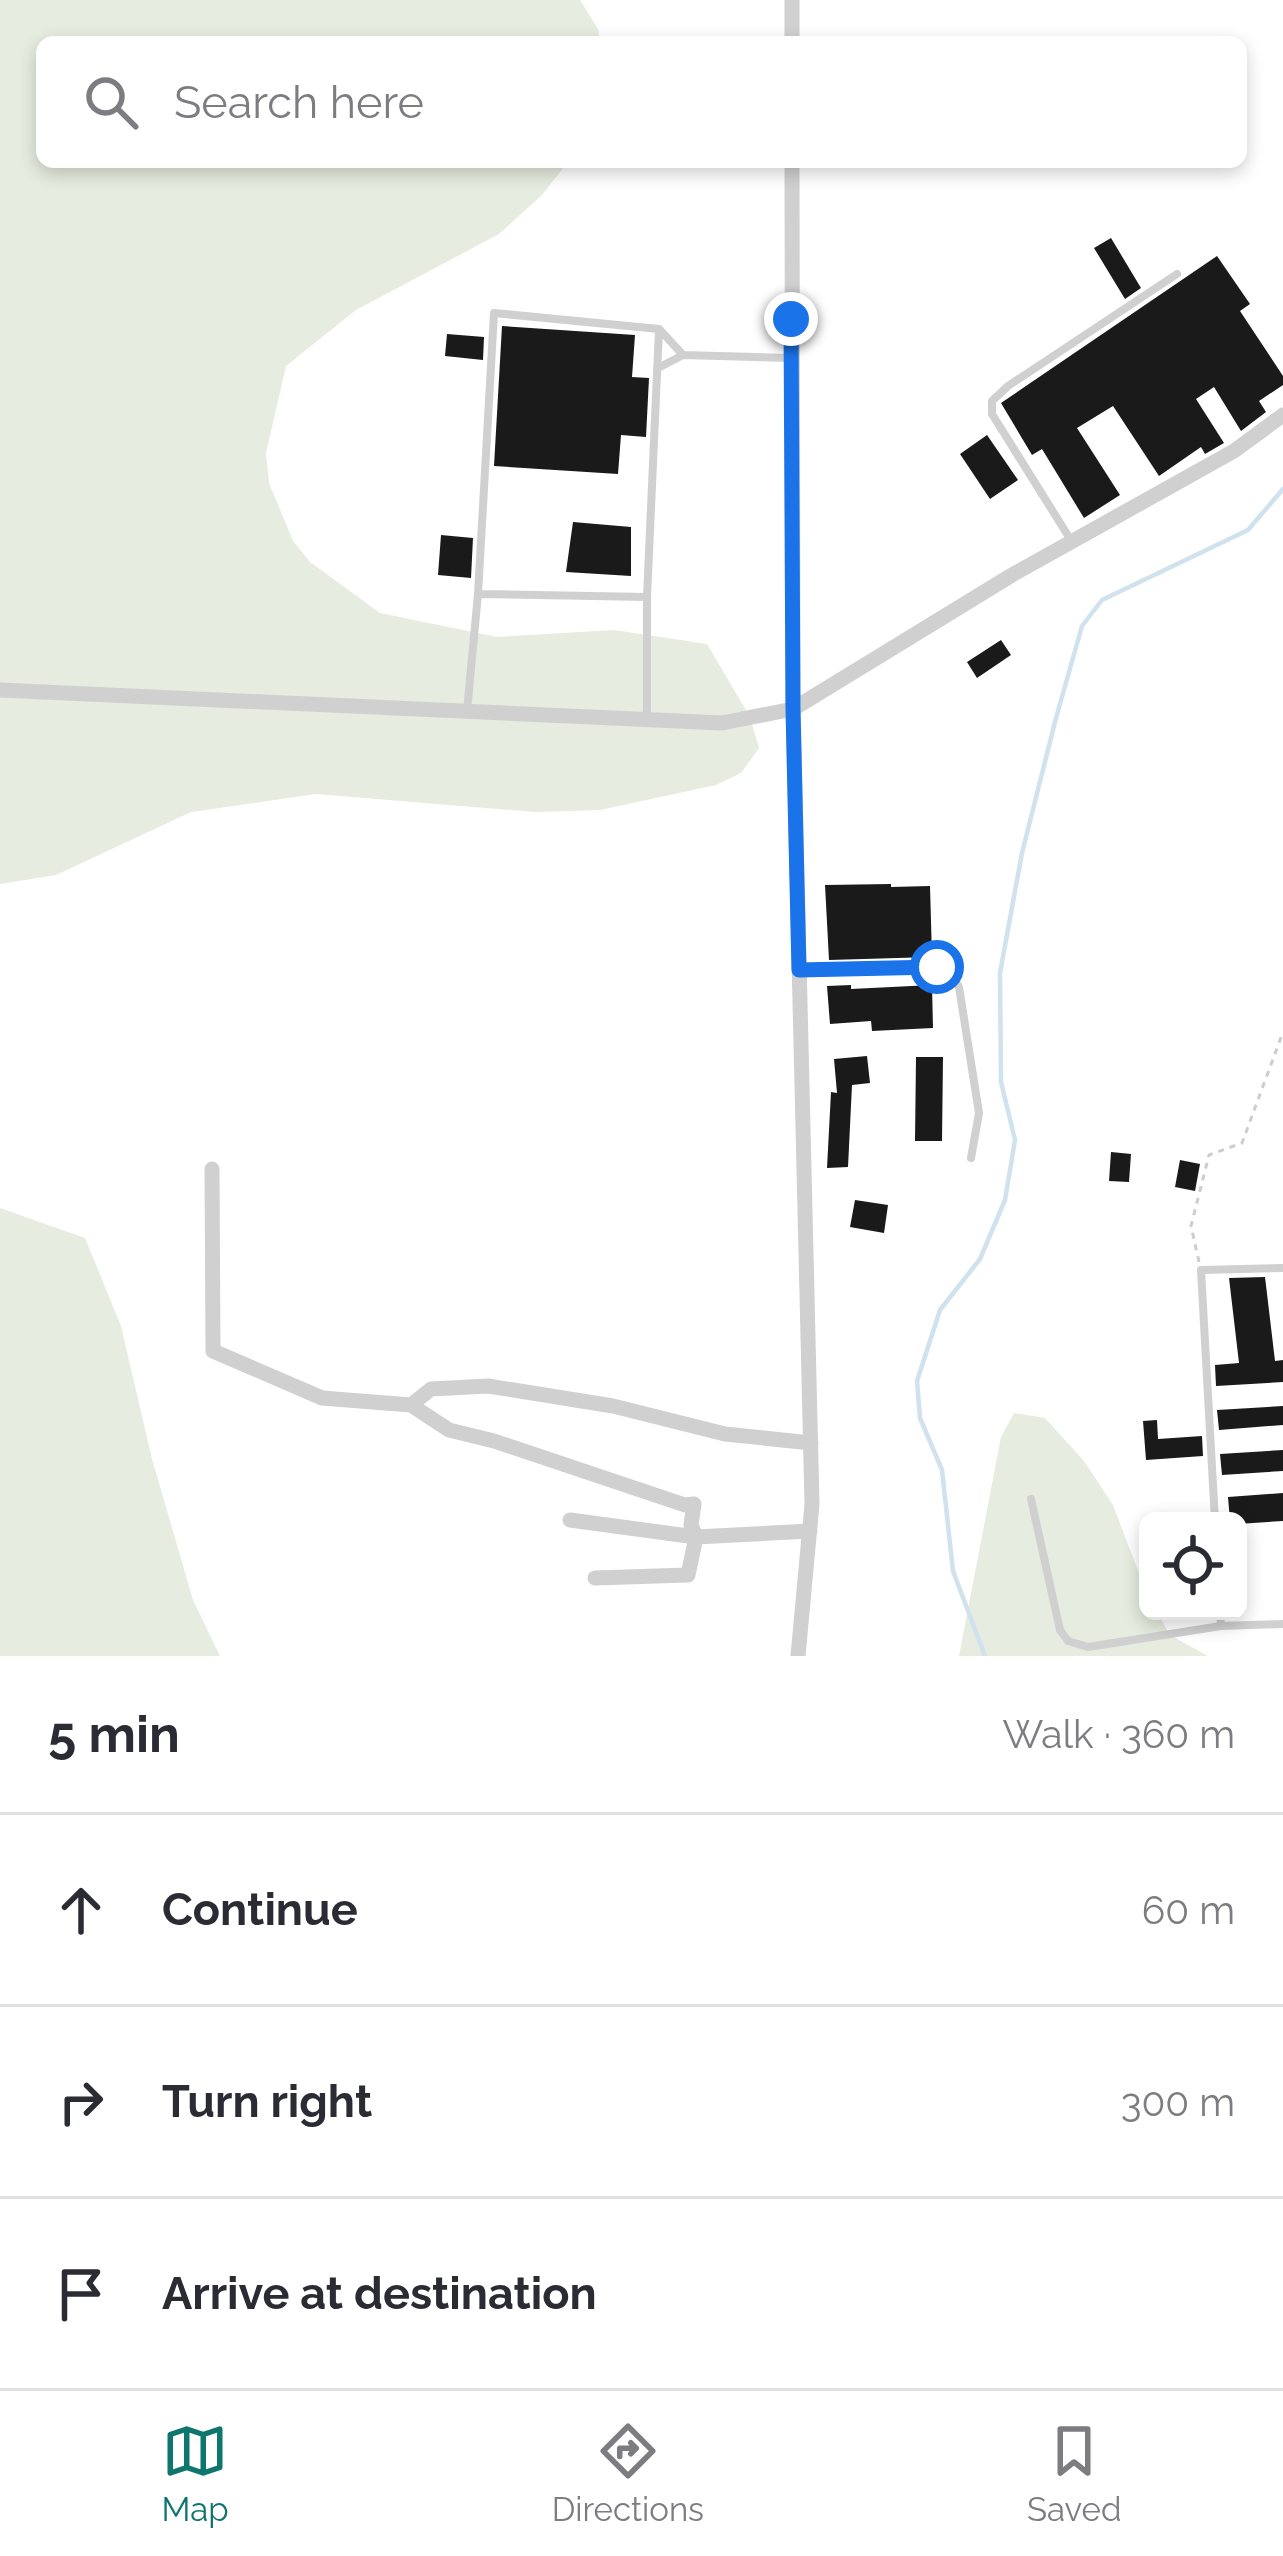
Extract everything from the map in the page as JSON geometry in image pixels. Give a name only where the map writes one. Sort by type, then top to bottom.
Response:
[{"type":"street","points":[[792,0],[792,36]]},
{"type":"street","points":[[791,168],[793,709],[811,1443],[810,1531],[798,1656]]},
{"type":"street","points":[[0,690],[722,723],[793,709],[1234,451],[1283,415]]},
{"type":"street","points":[[212,1169],[213,1352],[322,1398],[411,1405],[448,1430],[694,1504],[691,1525],[696,1537],[688,1575],[595,1578]]},
{"type":"street","points":[[411,1405],[430,1389],[488,1385],[613,1406],[725,1434],[811,1443]]},
{"type":"street","points":[[570,1520],[696,1537],[810,1531]]},
{"type":"lane","points":[[1073,543],[992,414],[992,401],[1177,274]]},
{"type":"lane","points":[[467,711],[494,313],[659,329],[683,356]]},
{"type":"lane","points":[[647,720],[647,597],[659,329]]},
{"type":"lane","points":[[657,369],[683,356],[791,358]]},
{"type":"lane","points":[[478,594],[647,597]]},
{"type":"lane","points":[[799,970],[920,965],[950,973],[959,987],[977,1091],[979,1113],[971,1158]]},
{"type":"lane","points":[[1214,1512],[1201,1270],[1283,1268]]},
{"type":"lane","points":[[1031,1498],[1060,1630],[1067,1641],[1088,1647],[1221,1626],[1283,1624]]},
{"type":"lane","points":[[1221,1620],[1221,1626]]},
{"type":"path","points":[[1201,1270],[1192,1226],[1209,1155],[1242,1143],[1283,1032]]},
{"type":"shaded area","points":[[0,0],[580,0],[599,36],[36,36],[36,168],[563,168],[499,234],[356,310],[286,366],[266,453],[269,483],[293,541],[310,562],[380,613],[497,637],[614,630],[707,644],[750,717],[759,748],[741,773],[716,785],[600,810],[535,812],[316,794],[191,812],[56,875],[0,884]]},
{"type":"shaded area","points":[[0,1208],[85,1238],[121,1326],[152,1459],[193,1600],[220,1656],[0,1656]]},
{"type":"shaded area","points":[[1014,1413],[1045,1418],[1084,1461],[1113,1505],[1139,1573],[1139,1620],[1161,1620],[1170,1635],[1208,1656],[959,1656],[1001,1437]]},
{"type":"building","points":[[1111,238],[1141,288],[1125,299],[1094,248]]},
{"type":"building","points":[[1217,256],[1250,304],[1240,311],[1283,376],[1283,385],[1259,401],[1266,412],[1241,431],[1214,387],[1196,399],[1224,443],[1205,454],[1201,447],[1159,476],[1113,406],[1077,428],[1120,495],[1084,518],[1042,449],[1032,455],[1001,403]]},
{"type":"building","points":[[502,326],[635,335],[632,377],[649,378],[646,437],[621,435],[618,474],[494,466]]},
{"type":"building","points":[[447,334],[484,337],[483,360],[445,356]]},
{"type":"building","points":[[987,435],[1018,480],[990,499],[960,454]]},
{"type":"building","points":[[573,522],[631,527],[631,576],[566,572]]},
{"type":"building","points":[[441,535],[473,538],[471,578],[438,575]]},
{"type":"building","points":[[1001,640],[1011,655],[977,678],[967,662]]},
{"type":"building","points":[[825,885],[930,886],[932,957],[829,960]]},
{"type":"building","points":[[851,985],[851,989],[932,985],[933,1028],[872,1031],[871,1021],[830,1024],[827,986]]},
{"type":"building","points":[[867,1056],[870,1083],[852,1085],[848,1167],[827,1168],[831,1092],[837,1093],[834,1059]]},
{"type":"building","points":[[916,1057],[943,1057],[942,1141],[915,1141]]},
{"type":"building","points":[[1111,1152],[1131,1154],[1129,1182],[1109,1181]]},
{"type":"building","points":[[1180,1160],[1200,1164],[1195,1191],[1175,1187]]},
{"type":"building","points":[[855,1200],[888,1205],[884,1233],[850,1227]]},
{"type":"building","points":[[1265,1277],[1275,1361],[1283,1360],[1283,1382],[1216,1386],[1215,1365],[1239,1363],[1229,1278]]},
{"type":"building","points":[[1283,1406],[1283,1425],[1219,1430],[1217,1410]]},
{"type":"building","points":[[1157,1420],[1158,1439],[1202,1436],[1203,1456],[1146,1460],[1143,1421]]},
{"type":"building","points":[[1283,1450],[1283,1471],[1222,1475],[1220,1454]]},
{"type":"building","points":[[1283,1493],[1283,1521],[1247,1523],[1247,1512],[1229,1512],[1228,1497]]},
{"type":"waterway","points":[[985,1656],[953,1571],[942,1470],[920,1418],[917,1381],[940,1310],[980,1259],[1005,1200],[1015,1140],[1001,1082],[1000,973],[1022,853],[1056,718],[1082,626],[1102,600],[1248,530],[1283,489]]},
{"type":"route","points":[[791,319],[799,970],[937,967]]}]
